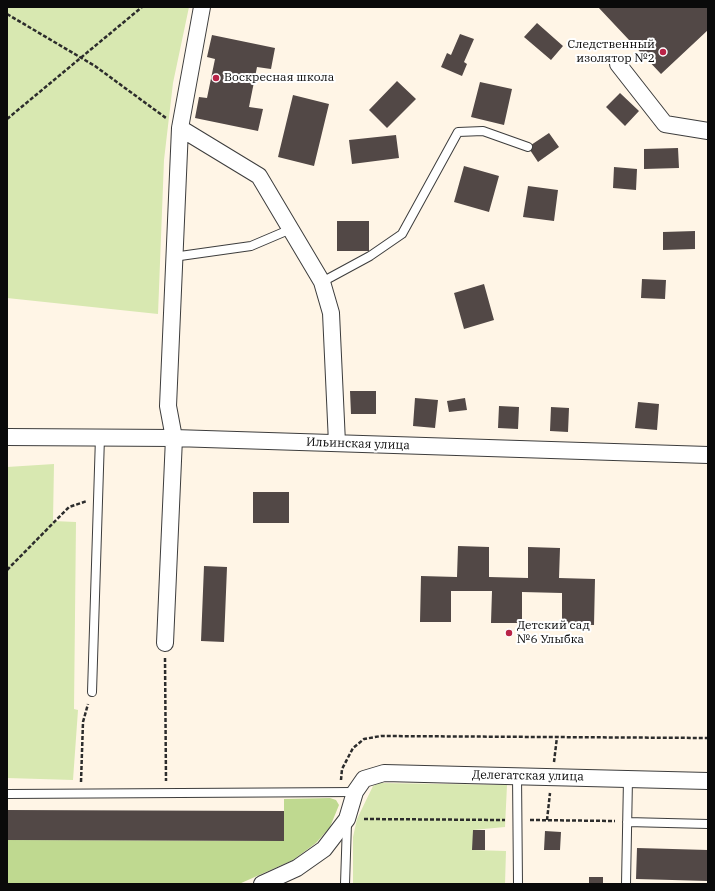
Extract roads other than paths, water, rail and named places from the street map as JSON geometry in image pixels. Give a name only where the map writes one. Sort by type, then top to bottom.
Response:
[{"type":"street","points":[[165,643],[174,438],[168,406],[173,258],[180,128],[202,7]]},
{"type":"street","points":[[618,64],[665,124],[708,131]]},
{"type":"street","points":[[180,128],[259,176],[322,282],[332,314],[337,443]]},
{"type":"street","name":"Ильинская улица","points":[[7,437],[174,438],[708,455]]},
{"type":"street","name":"Делегатская улица","points":[[355,792],[364,779],[384,773],[708,781]]},
{"type":"street","points":[[262,884],[297,868],[324,849],[347,819],[355,792]]},
{"type":"lane","points":[[322,282],[370,256],[402,234],[458,132],[483,131],[528,147]]},
{"type":"lane","points":[[173,258],[251,246],[291,230]]},
{"type":"lane","points":[[92,692],[100,437]]},
{"type":"lane","points":[[517,776],[518,884]]},
{"type":"lane","points":[[626,884],[628,779]]},
{"type":"lane","points":[[7,794],[355,792]]},
{"type":"lane","points":[[345,884],[347,819]]},
{"type":"lane","points":[[628,822],[708,824]]},
{"type":"place","name":"Следственный изолятор №2","points":[[663,52]]},
{"type":"place","name":"Воскресная школа","points":[[216,78]]},
{"type":"place","name":"Детский сад №6 Улыбка","points":[[509,633]]}]
